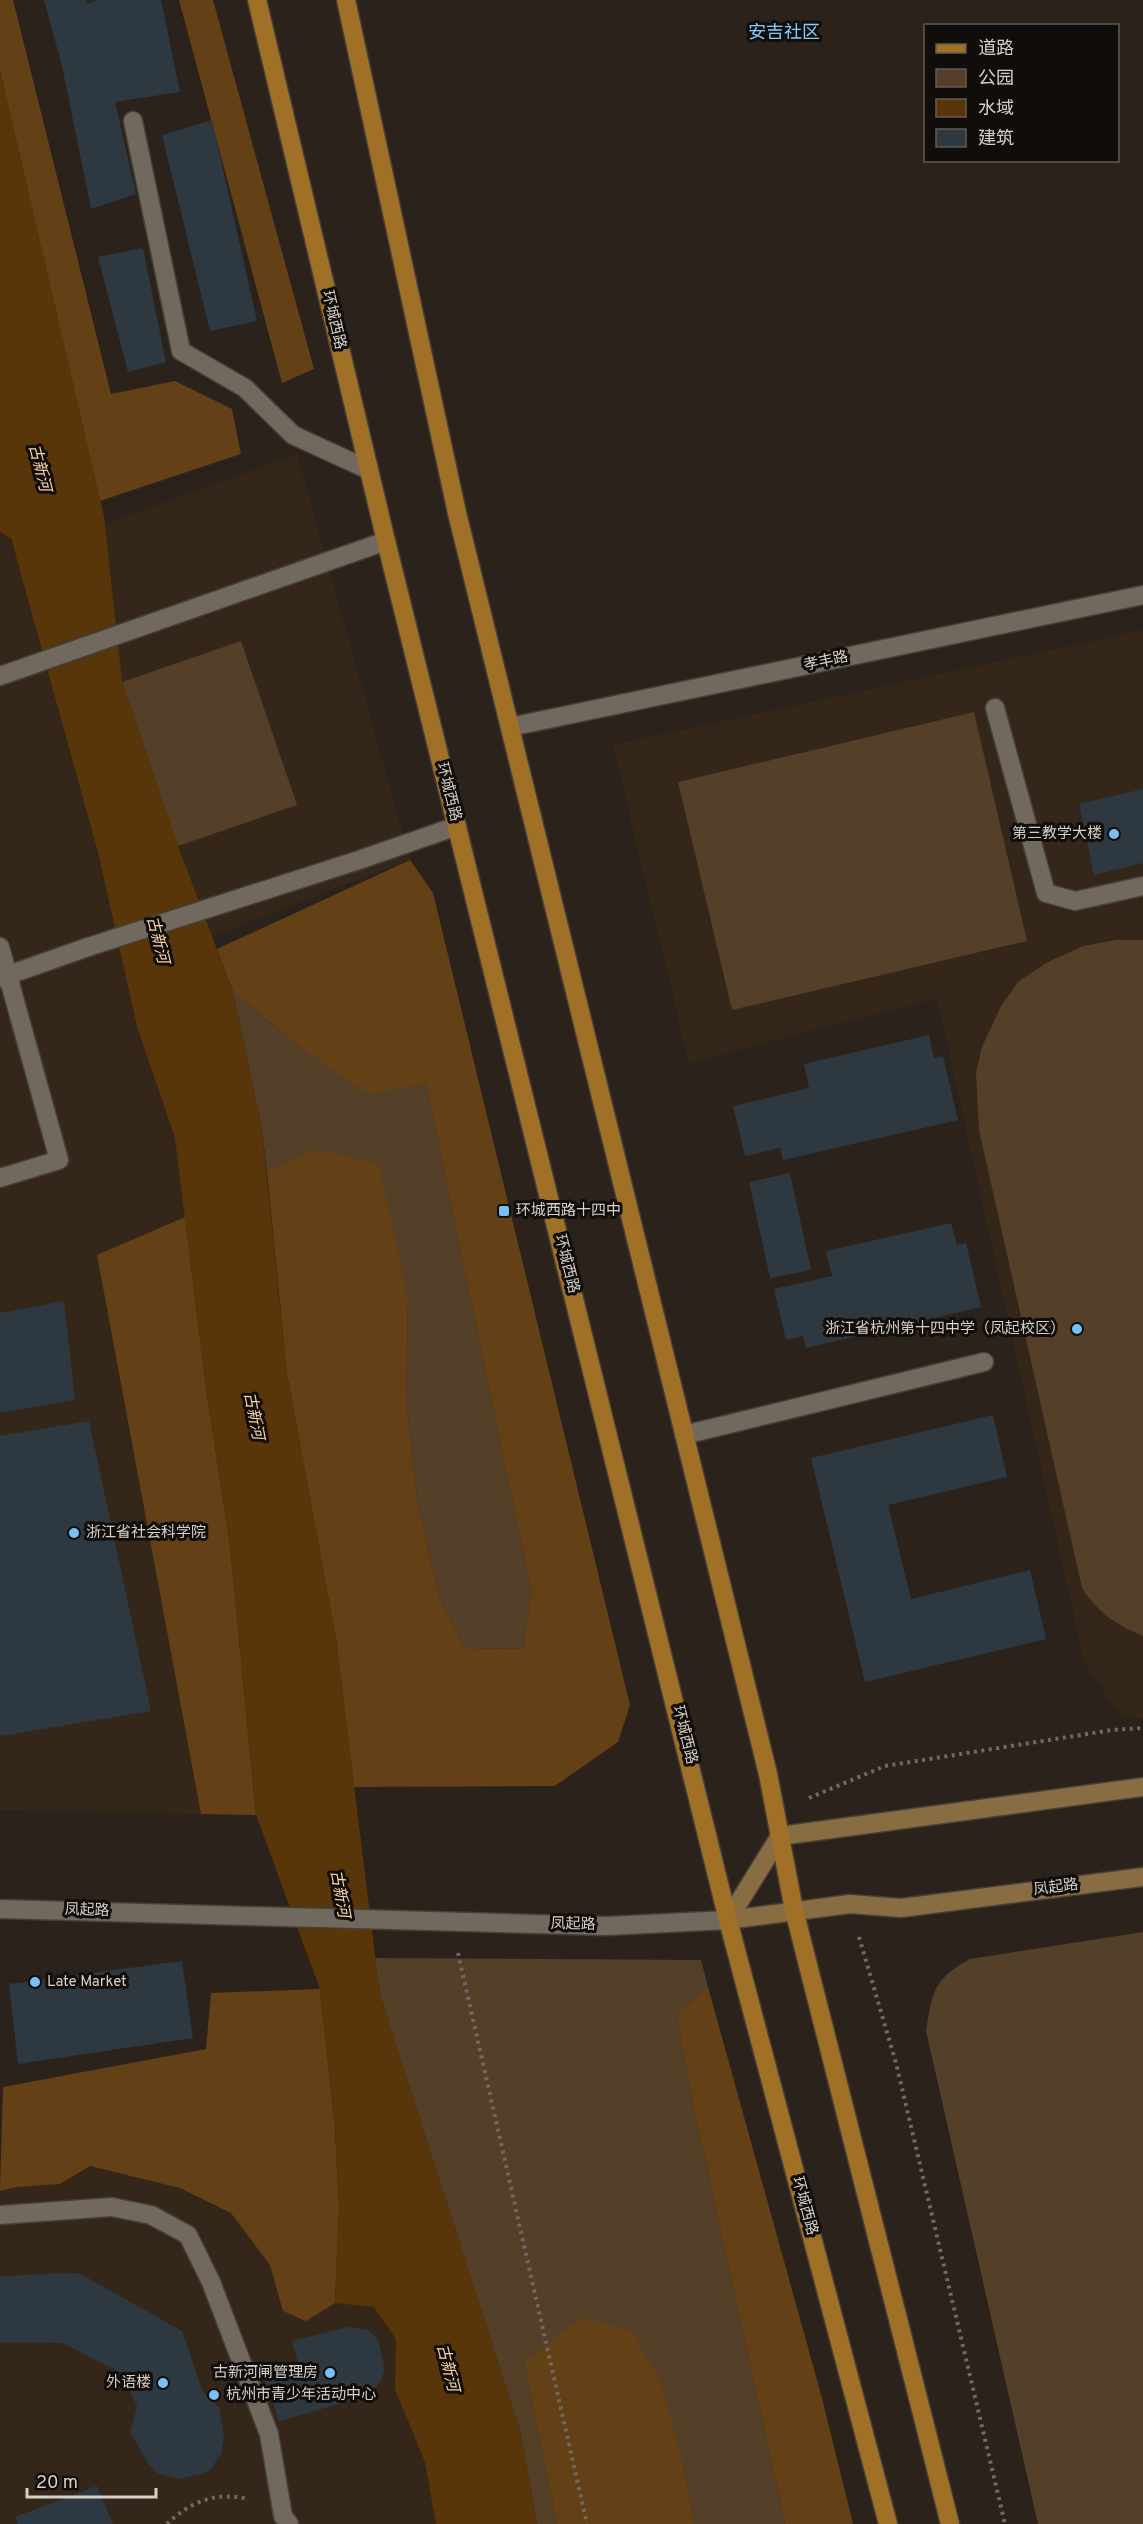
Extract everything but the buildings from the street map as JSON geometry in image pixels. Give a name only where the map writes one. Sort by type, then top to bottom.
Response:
[{"type":"main road","name":"环城西路","points":[[257,0],[386,541],[728,1920],[888,2524]]},
{"type":"main road","points":[[346,0],[457,513],[775,1812],[794,1910],[950,2524]]},
{"type":"main road","points":[[780,1836],[1143,1787]]},
{"type":"main road","points":[[728,1920],[780,1836]]},
{"type":"main road","name":"凤起路","points":[[728,1920],[850,1904],[902,1908],[1143,1877]]},
{"type":"street","points":[[132,121],[181,351],[245,388],[293,435],[369,470]]},
{"type":"street","points":[[0,676],[386,541]]},
{"type":"street","name":"孝丰路","points":[[510,727],[1143,595]]},
{"type":"street","points":[[994,708],[1046,893],[1075,901],[1143,886]]},
{"type":"street","points":[[4,977],[88,947],[457,826]]},
{"type":"street","points":[[0,947],[4,977],[59,1160],[0,1178]]},
{"type":"street","points":[[684,1435],[984,1362]]},
{"type":"street","name":"凤起路","points":[[0,1909],[606,1926],[728,1920]]},
{"type":"street","points":[[0,2216],[112,2207],[151,2215],[188,2235],[211,2282],[269,2434],[286,2520]]},
{"type":"path","points":[[775,1812],[885,1766],[1112,1730],[1143,1728]]},
{"type":"path","points":[[850,1904],[896,2063],[1005,2524]]},
{"type":"path","points":[[451,1923],[587,2524]]},
{"type":"path","points":[[167,2524],[183,2509],[207,2498],[234,2496],[260,2502],[286,2520]]},
{"type":"shaded area","points":[[0,0],[13,0],[111,394],[175,381],[232,409],[241,454],[100,501],[0,71]]},
{"type":"shaded area","points":[[179,0],[213,0],[314,369],[282,383]]},
{"type":"shaded area","points":[[297,454],[410,860],[146,962],[209,1184],[182,1192],[185,1217],[97,1256],[201,1814],[0,1810],[0,509],[16,556]]},
{"type":"shaded area","name":"浙江省杭州第十四中学（凤起校区）","points":[[1143,630],[1143,1719],[1119,1714],[1084,1662],[937,998],[689,1063],[613,745]]},
{"type":"shaded area","points":[[410,860],[433,893],[630,1705],[618,1742],[555,1786],[354,1787],[336,1639],[287,1374],[267,1172],[314,1149],[379,1164],[408,1297],[406,1401],[418,1505],[439,1596],[465,1648],[523,1649],[531,1591],[426,1083],[369,1094],[305,1051],[233,992],[217,949]]},
{"type":"shaded area","points":[[185,1217],[206,1388],[230,1546],[256,1815],[201,1814],[97,1255]]},
{"type":"shaded area","points":[[708,1987],[822,2398],[853,2524],[785,2524],[693,2105],[676,2013]]},
{"type":"shaded area","points":[[320,1989],[335,2128],[339,2208],[335,2303],[306,2321],[283,2311],[270,2265],[231,2213],[180,2188],[90,2166],[60,2184],[17,2187],[0,2191],[3,2087],[206,2049],[211,1993]]},
{"type":"shaded area","name":"杭州市青少年活动中心","points":[[119,2148],[362,2184],[461,2524],[0,2524],[0,2174]]},
{"type":"shaded area","points":[[581,2317],[632,2331],[660,2380],[684,2468],[694,2524],[557,2524],[524,2362]]},
{"type":"green space","points":[[241,641],[297,805],[178,846],[122,682]]},
{"type":"green space","points":[[974,712],[1027,941],[732,1010],[678,782]]},
{"type":"green space","points":[[1116,940],[1143,940],[1143,1636],[1108,1617],[1082,1588],[979,1130],[976,1073],[982,1047],[1001,1006],[1018,982],[1046,963],[1083,946]]},
{"type":"green space","points":[[233,992],[305,1051],[426,1082],[531,1591],[523,1649],[465,1648],[439,1596],[418,1505],[406,1401],[408,1297],[314,1149],[267,1172],[262,1130]]},
{"type":"green space","points":[[1143,1932],[1143,2524],[1038,2524],[926,2031],[928,2018],[936,1988],[948,1974],[970,1959]]},
{"type":"green space","points":[[375,1958],[701,1960],[708,1987],[676,2013],[693,2105],[785,2524],[694,2524],[684,2468],[524,2362],[557,2524],[537,2524],[520,2431],[380,1995]]},
{"type":"water","name":"古新河","points":[[0,69],[104,516],[122,682],[178,846],[233,992],[262,1130],[287,1374],[336,1639],[380,1995],[520,2431],[537,2524],[436,2524],[425,2462],[395,2389],[396,2339],[374,2307],[335,2303],[339,2208],[335,2128],[320,1989],[256,1815],[230,1546],[206,1388],[175,1138],[137,1026],[98,852],[11,538],[0,532]]},
{"type":"place","name":"第三教学大楼","points":[[1114,834]]},
{"type":"place","name":"环城西路十四中","points":[[504,1211]]},
{"type":"place","name":"浙江省杭州第十四中学（凤起校区）","points":[[1077,1329]]},
{"type":"place","name":"浙江省社会科学院","points":[[74,1533]]},
{"type":"place","name":"Late Market","points":[[35,1982]]},
{"type":"place","name":"古新河闸管理房","points":[[330,2373]]},
{"type":"place","name":"外语楼","points":[[163,2383]]},
{"type":"place","name":"杭州市青少年活动中心","points":[[214,2395]]},
{"type":"district","name":"安吉社区","points":[[784,33]]}]
